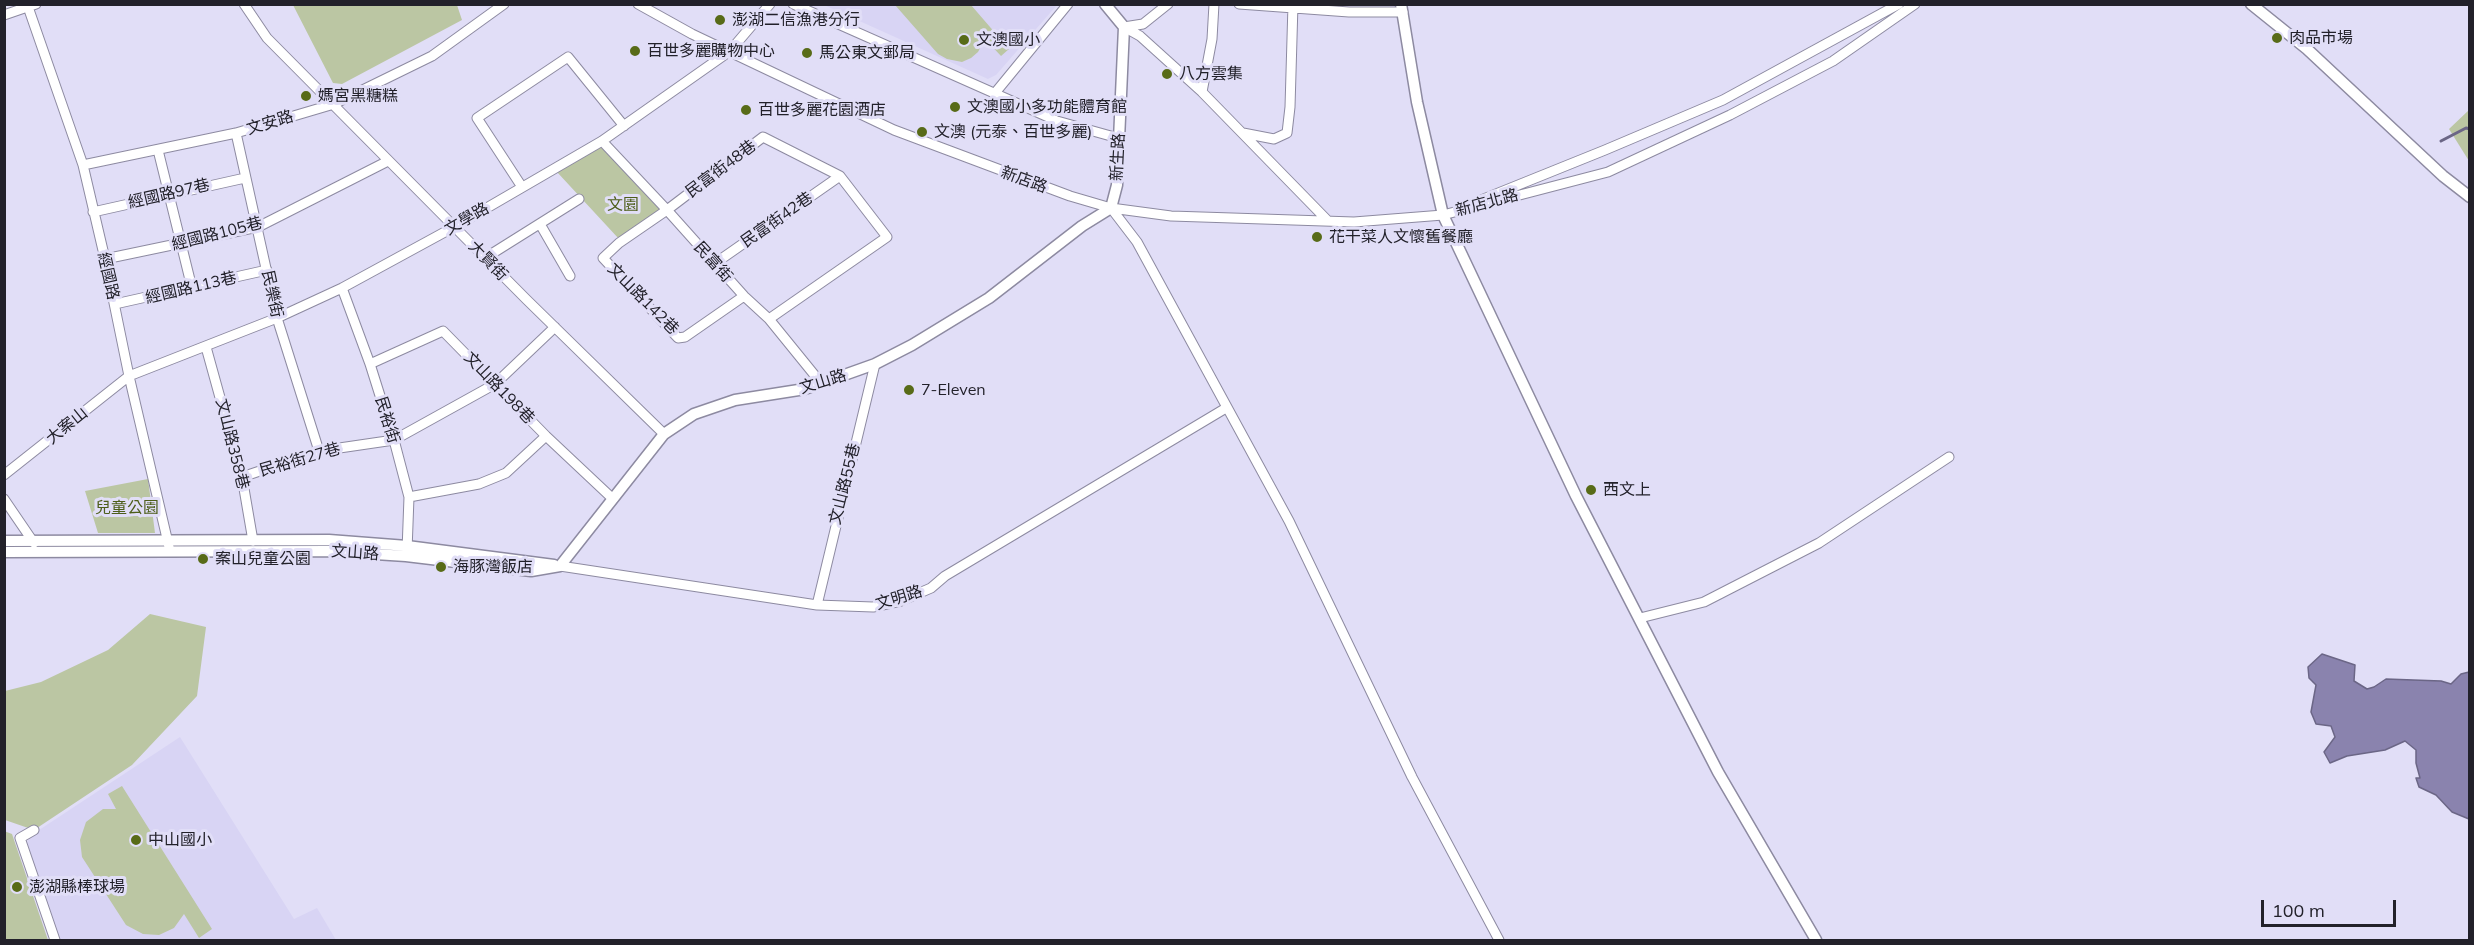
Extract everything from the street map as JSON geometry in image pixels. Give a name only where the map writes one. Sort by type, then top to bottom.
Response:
[{"type":"main road","points":[[1104,4],[1124,27]]},
{"type":"main road","points":[[2251,4],[2307,49],[2468,198]]},
{"type":"main road","points":[[1402,8],[1417,102],[1443,215],[1567,476],[1640,618],[1747,824],[1816,940]]},
{"type":"main road","name":"新生路","points":[[1111,208],[1117,185],[1124,27]]},
{"type":"main road","name":"文山路","points":[[169,547],[253,541],[329,540],[407,551],[534,560],[560,566],[664,434],[694,414],[735,400],[805,389],[876,364],[989,298],[1082,226],[1111,208]]},
{"type":"main road","name":"文山路","points":[[4,541],[34,548]]},
{"type":"main road","name":"文山路","points":[[4,552],[34,548],[169,547],[407,551]]},
{"type":"street","name":"大賢街","points":[[244,4],[267,38],[485,258],[664,434]]},
{"type":"street","name":"文安路","points":[[83,165],[236,133],[334,104],[432,56],[504,4]]},
{"type":"street","name":"新店路","points":[[638,4],[730,51],[919,141],[1036,185],[1111,208],[1171,216],[1354,222],[1443,215]]},
{"type":"street","name":"文學路","points":[[129,376],[277,318],[342,288],[454,227],[624,126],[730,51],[770,4]]},
{"type":"street","points":[[793,4],[1058,121],[1118,138]]},
{"type":"street","points":[[996,93],[1068,4]]},
{"type":"street","points":[[1124,27],[1143,24],[1168,4]]},
{"type":"street","points":[[1202,92],[1212,39],[1214,4]]},
{"type":"street","points":[[1239,4],[1402,8]]},
{"type":"street","name":"新店北路","points":[[1443,215],[1724,100],[1899,4]]},
{"type":"street","name":"新店北路","points":[[1443,215],[1608,171],[1730,115],[1833,61],[1915,4]]},
{"type":"street","points":[[4,15],[30,5]]},
{"type":"street","name":"經國路","points":[[30,5],[83,165],[169,547]]},
{"type":"street","points":[[1244,133],[1274,139],[1287,133],[1290,107],[1292,7]]},
{"type":"street","points":[[1124,27],[1140,36],[1202,92],[1328,221]]},
{"type":"street","points":[[522,187],[477,118],[568,57],[624,126]]},
{"type":"street","name":"民樂街","points":[[236,133],[277,318],[319,452]]},
{"type":"street","name":"民富街48巷","points":[[667,210],[763,137],[840,176]]},
{"type":"street","name":"民富街","points":[[602,141],[744,296],[769,319],[821,383]]},
{"type":"street","points":[[158,150],[192,288]]},
{"type":"street","name":"經國路105巷","points":[[105,259],[258,227],[388,161]]},
{"type":"street","points":[[769,319],[887,237],[840,176]]},
{"type":"street","name":"民富街42巷","points":[[714,264],[840,176]]},
{"type":"street","name":"經國路97巷","points":[[93,212],[245,178]]},
{"type":"street","points":[[485,258],[579,199]]},
{"type":"street","points":[[1111,208],[1137,242],[1294,530],[1412,777],[1499,940]]},
{"type":"street","name":"文山路142巷","points":[[667,210],[619,243],[603,258],[678,338],[685,336],[744,296]]},
{"type":"street","points":[[540,224],[570,276]]},
{"type":"street","name":"經國路113巷","points":[[115,304],[267,270]]},
{"type":"street","name":"民裕街","points":[[342,288],[370,364],[409,497],[407,551]]},
{"type":"street","name":"民裕街27巷","points":[[242,477],[319,452],[394,440],[495,384],[555,327]]},
{"type":"street","name":"文山路198巷","points":[[370,364],[443,332],[546,436],[613,499]]},
{"type":"street","name":"文山路358巷","points":[[206,347],[242,477],[253,541]]},
{"type":"street","name":"文山路55巷","points":[[817,605],[876,364]]},
{"type":"street","name":"大案山","points":[[4,475],[129,376]]},
{"type":"street","name":"文明路","points":[[560,566],[817,605],[873,607],[901,601],[931,588],[945,576],[1226,408]]},
{"type":"street","points":[[409,497],[479,484],[506,473],[546,436]]},
{"type":"street","points":[[1640,618],[1704,602],[1819,543],[1949,457]]},
{"type":"street","points":[[4,499],[34,548]]},
{"type":"street","points":[[34,830],[20,838],[55,940]]},
{"type":"shaded area","name":"文澳國小","points":[[824,5],[1057,5],[996,75],[988,79]]},
{"type":"shaded area","points":[[2322,654],[2355,665],[2354,681],[2367,689],[2386,679],[2441,681],[2451,684],[2461,674],[2469,672],[2469,819],[2452,812],[2436,795],[2419,787],[2416,778],[2420,778],[2416,763],[2416,750],[2405,741],[2385,750],[2347,756],[2330,763],[2324,752],[2335,737],[2331,726],[2316,724],[2311,712],[2316,685],[2309,678],[2308,667]]},
{"type":"shaded area","name":"中山國小","points":[[180,737],[294,919],[317,908],[336,940],[60,940],[27,843],[30,836]]},
{"type":"green space","points":[[293,5],[457,5],[462,20],[342,84],[333,83]]},
{"type":"green space","points":[[895,5],[971,5],[1009,49],[1001,56],[985,39],[978,52],[971,58],[962,62],[947,59],[938,54]]},
{"type":"green space","points":[[2469,110],[2469,161],[2449,129]]},
{"type":"green space","name":"文園","points":[[602,145],[663,209],[619,239],[557,172]]},
{"type":"green space","name":"兒童公園","points":[[148,479],[155,533],[98,533],[85,491]]},
{"type":"green space","points":[[150,614],[206,627],[197,696],[132,765],[34,830],[5,820],[5,691],[41,682],[108,650]]},
{"type":"green space","points":[[122,786],[212,929],[199,938],[184,914],[174,928],[159,935],[143,934],[126,925],[82,857],[80,840],[86,822],[103,809],[116,809],[108,794]]},
{"type":"green space","name":"澎湖縣棒球場","points":[[4,831],[12,834],[48,940],[5,940]]},
{"type":"waterway","points":[[2441,141],[2466,128],[2470,129]]},
{"type":"place","name":"澎湖二信漁港分行","points":[[720,20]]},
{"type":"place","name":"肉品市場","points":[[2277,38]]},
{"type":"place","name":"文澳國小","points":[[964,40]]},
{"type":"place","name":"百世多麗購物中心","points":[[635,51]]},
{"type":"place","name":"馬公東文郵局","points":[[807,53]]},
{"type":"place","name":"八方雲集","points":[[1167,74]]},
{"type":"place","name":"媽宮黑糖糕","points":[[306,96]]},
{"type":"place","name":"文澳國小多功能體育館","points":[[955,107]]},
{"type":"place","name":"百世多麗花園酒店","points":[[746,110]]},
{"type":"place","name":"文澳 (元泰、百世多麗)","points":[[922,132]]},
{"type":"place","name":"花干菜人文懷舊餐廳","points":[[1317,237]]},
{"type":"place","name":"7-Eleven","points":[[909,390]]},
{"type":"place","name":"西文上","points":[[1591,490]]},
{"type":"place","name":"案山兒童公園","points":[[203,559]]},
{"type":"place","name":"海豚灣飯店","points":[[441,567]]},
{"type":"place","name":"中山國小","points":[[136,840]]},
{"type":"place","name":"澎湖縣棒球場","points":[[17,887]]}]
